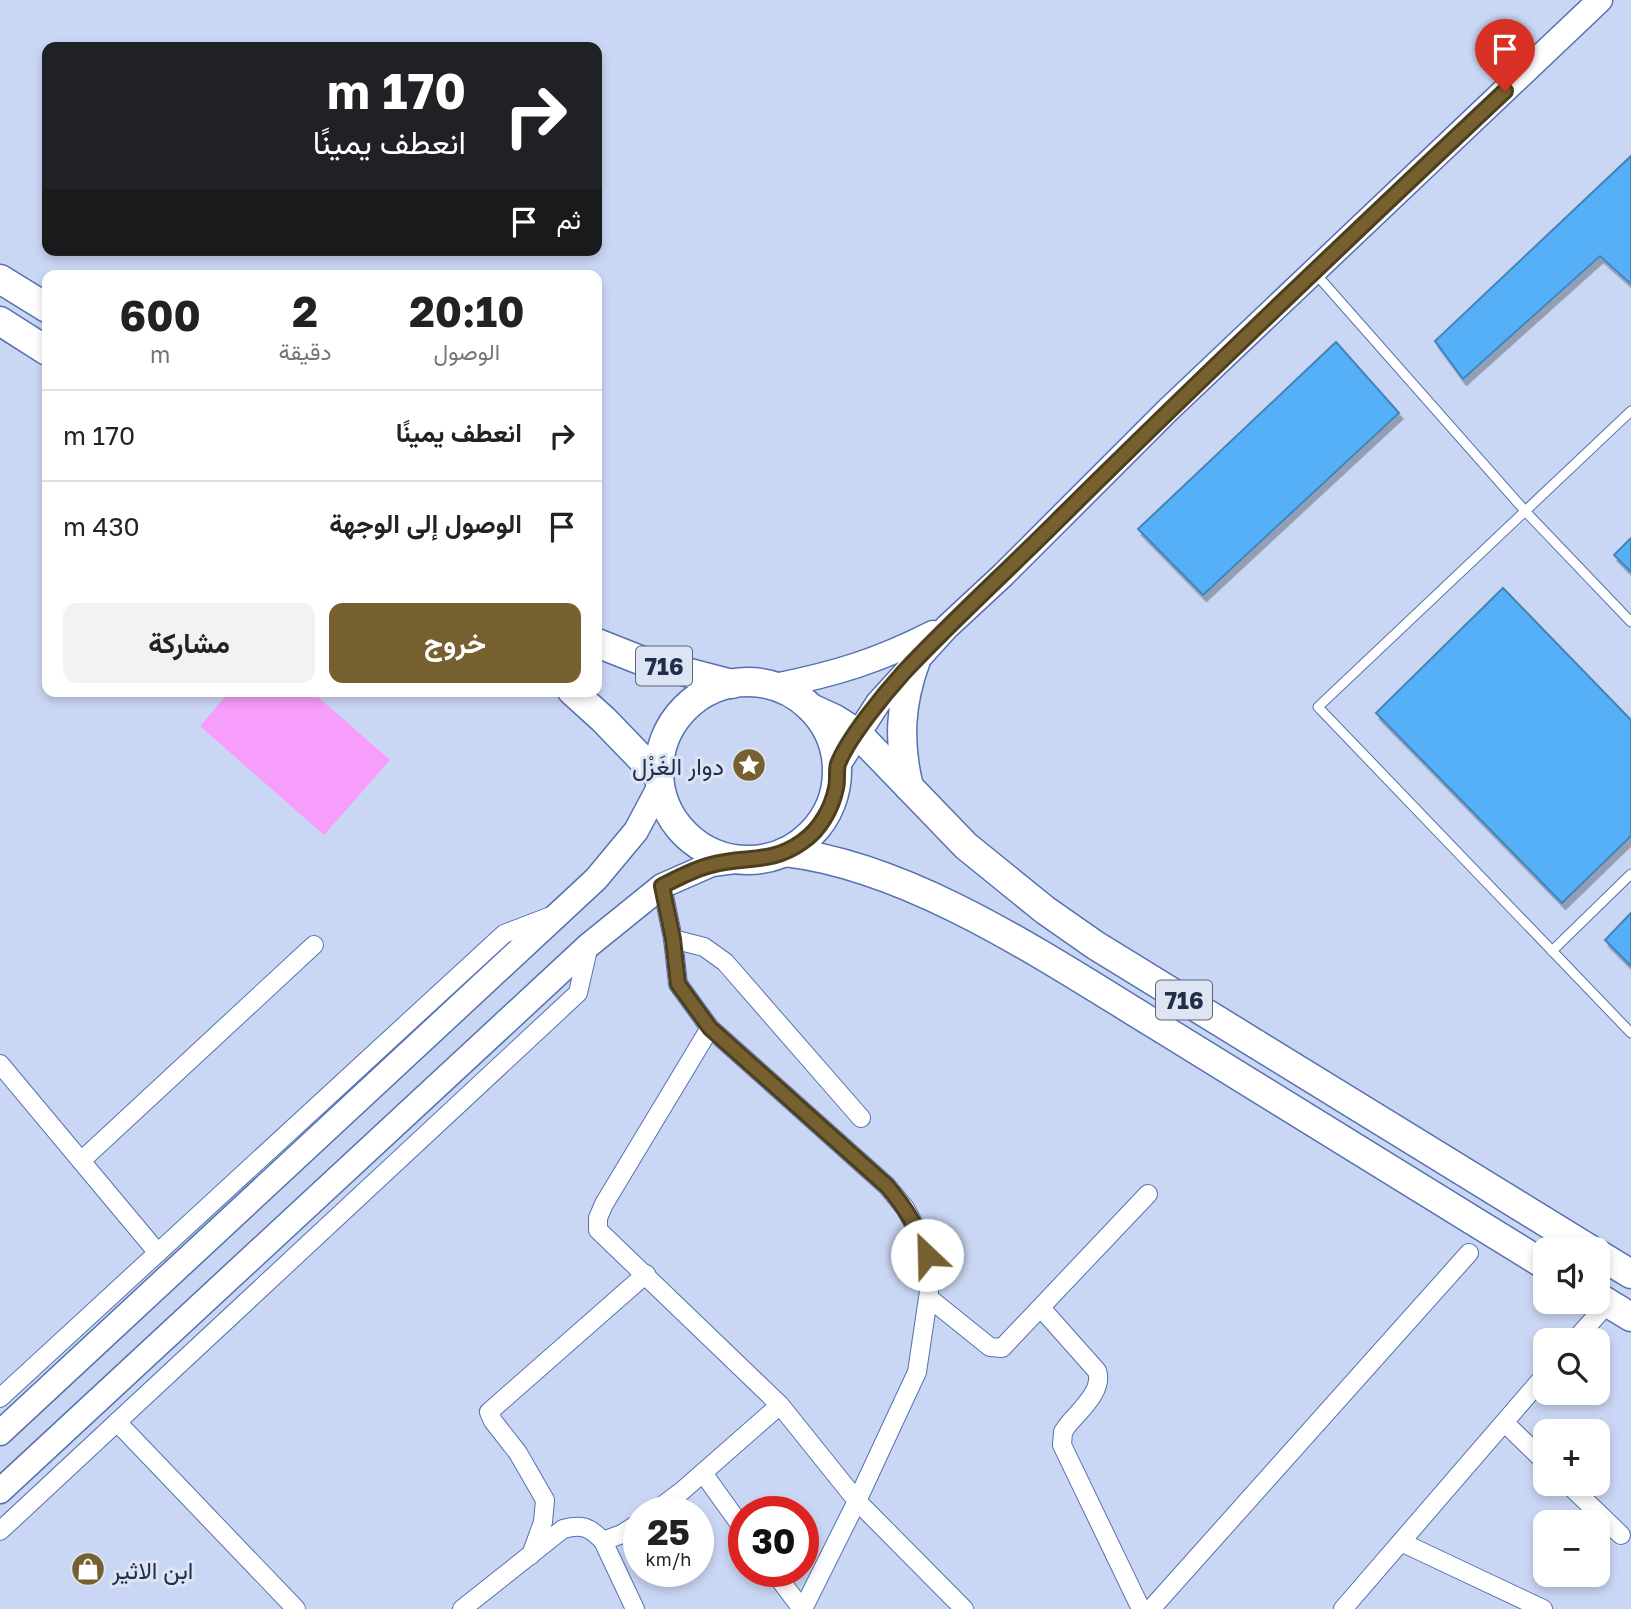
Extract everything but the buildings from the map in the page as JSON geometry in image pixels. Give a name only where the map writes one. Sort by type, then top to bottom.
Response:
[{"type":"main road","points":[[838,765],[878,703],[947,627],[1003,575],[1168,410],[1600,0]]},
{"type":"main road","points":[[0,279],[42,305]]},
{"type":"main road","points":[[0,321],[42,348]]},
{"type":"main road","points":[[775,686],[868,663],[947,627]]},
{"type":"main road","name":"716","points":[[602,645],[640,660],[732,684]]},
{"type":"main road","points":[[909,787],[903,762],[902,710],[907,684],[916,660]]},
{"type":"main road","name":"716","points":[[754,682],[775,686],[794,694],[811,708],[825,724],[834,744],[838,765],[836,787],[825,817],[804,841],[765,859],[743,860],[712,852],[685,835],[672,818],[663,799],[660,756],[667,735],[678,716],[693,701],[712,690],[732,684],[754,682]]},
{"type":"main road","name":"716","points":[[579,697],[604,720],[660,781]]},
{"type":"main road","name":"716","points":[[811,708],[857,733],[966,846],[1005,879],[1096,945],[1570,1237]]},
{"type":"main road","points":[[0,1433],[596,879],[636,831],[660,781]]},
{"type":"main road","name":"716","points":[[785,852],[819,856],[880,876],[925,894],[1018,941],[1533,1258]]},
{"type":"main road","points":[[0,1491],[589,945],[662,886],[712,864],[743,860]]},
{"type":"main road","points":[[1610,1261],[1631,1274]]},
{"type":"street","points":[[662,886],[673,939],[678,984],[710,1028],[887,1186],[905,1208],[922,1239],[932,1271],[917,1372],[857,1501],[802,1609],[785,1587]]},
{"type":"street","points":[[0,1398],[504,934],[561,913]]},
{"type":"street","points":[[673,939],[704,947],[725,962],[861,1118]]},
{"type":"street","points":[[80,1161],[314,945]]},
{"type":"street","points":[[0,1531],[578,993],[589,945]]},
{"type":"street","points":[[710,1028],[598,1218],[598,1230],[780,1405],[857,1501],[964,1609]]},
{"type":"street","points":[[0,1064],[158,1253]]},
{"type":"street","points":[[929,1298],[990,1347],[996,1349],[1008,1344],[1148,1194]]},
{"type":"street","points":[[1151,1609],[1469,1253]]},
{"type":"street","points":[[531,1555],[543,1522],[545,1500],[519,1453],[489,1412],[646,1274]]},
{"type":"street","points":[[1588,1328],[1612,1306]]},
{"type":"street","points":[[1041,1308],[1097,1371],[1100,1378],[1096,1391],[1063,1432],[1062,1445],[1141,1609]]},
{"type":"street","points":[[1343,1609],[1533,1390]]},
{"type":"street","points":[[675,1496],[780,1405]]},
{"type":"street","points":[[117,1422],[296,1609]]},
{"type":"street","points":[[1505,1423],[1533,1450]]},
{"type":"street","points":[[703,1474],[728,1508]]},
{"type":"street","points":[[1580,1496],[1620,1535]]},
{"type":"street","points":[[462,1609],[563,1529],[579,1525],[592,1529],[603,1541],[635,1609]]},
{"type":"street","points":[[603,1541],[623,1533]]},
{"type":"street","points":[[1401,1542],[1543,1609]]},
{"type":"lane","points":[[1315,272],[1526,512],[1631,622]]},
{"type":"lane","points":[[1631,411],[1318,707],[1631,1033]]},
{"type":"lane","points":[[1552,951],[1631,874]]},
{"type":"shaded area","points":[[225,697],[318,697],[390,760],[324,835],[200,726]]},
{"type":"place","name":"دوار الغَزْل","points":[[749,765]]},
{"type":"place","name":"ابن الاثير","points":[[88,1569]]},
{"type":"route","points":[[927,1255],[922,1239],[905,1208],[887,1186],[710,1028],[678,984],[673,939],[662,886],[712,864],[765,859],[804,841],[819,826],[830,807],[836,787],[838,765],[857,733],[894,682],[1168,410],[1505,91]]}]
